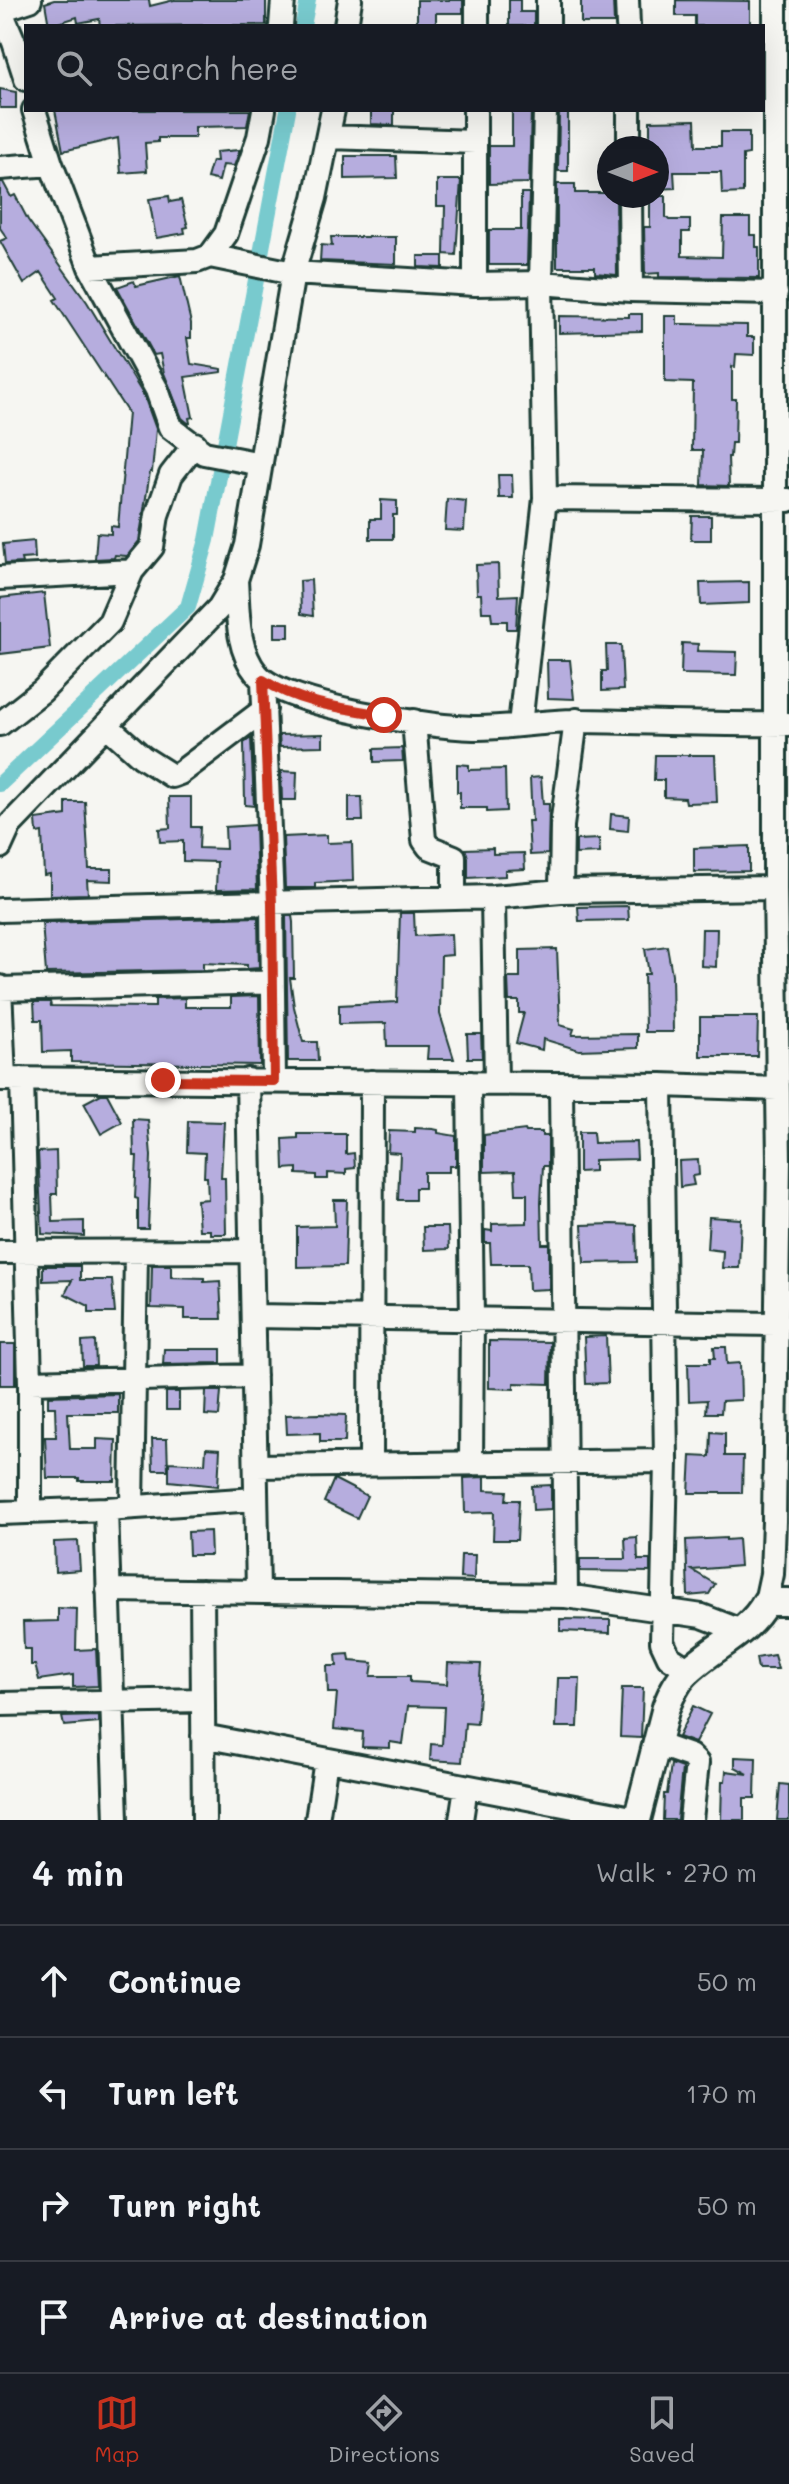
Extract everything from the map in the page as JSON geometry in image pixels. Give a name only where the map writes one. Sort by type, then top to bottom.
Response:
[{"type":"main road","points":[[637,1820],[673,1690],[689,1670],[763,1613],[789,1618]]},
{"type":"street","points":[[24,73],[0,10],[30,0]]},
{"type":"street","points":[[281,24],[283,0]]},
{"type":"street","points":[[346,24],[350,0]]},
{"type":"street","points":[[477,0],[477,24]]},
{"type":"street","points":[[548,0],[548,24]]},
{"type":"street","points":[[627,0],[628,24]]},
{"type":"street","points":[[108,1590],[566,1596],[712,1619],[763,1613],[773,1557],[777,1324],[784,1160],[777,1089],[782,935],[775,888],[782,724],[782,500],[776,293],[775,0]]},
{"type":"street","points":[[35,112],[90,267],[157,390],[170,427],[199,449],[255,463]]},
{"type":"street","points":[[90,267],[197,261],[210,256],[226,234],[259,137],[264,112]]},
{"type":"street","points":[[0,847],[10,825],[219,608],[236,580],[247,545],[255,463],[288,273],[315,198],[333,112]]},
{"type":"street","points":[[475,112],[475,284]]},
{"type":"street","points":[[520,725],[545,498],[541,283],[545,112]]},
{"type":"street","points":[[629,112],[629,136]]},
{"type":"street","points":[[329,137],[475,142]]},
{"type":"street","points":[[0,168],[51,164]]},
{"type":"street","points":[[630,208],[631,290]]},
{"type":"street","points":[[210,256],[288,273],[475,284],[541,283],[631,290],[776,293]]},
{"type":"street","points":[[0,724],[42,691],[110,622],[132,571],[152,547],[157,515],[171,475],[199,449]]},
{"type":"street","points":[[545,498],[782,500]]},
{"type":"street","points":[[0,578],[132,571]]},
{"type":"street","points":[[236,580],[241,639],[256,673],[287,694],[305,700],[468,728],[576,720],[782,724]]},
{"type":"street","points":[[263,680],[272,904],[274,1081]]},
{"type":"street","points":[[106,725],[158,769],[176,776],[265,709]]},
{"type":"street","points":[[561,891],[562,826],[576,720]]},
{"type":"street","points":[[414,721],[424,840],[429,847],[454,857],[454,898]]},
{"type":"street","points":[[0,910],[493,897],[561,891],[775,888]]},
{"type":"street","points":[[493,897],[496,1083]]},
{"type":"street","points":[[30,1511],[27,1252],[0,988],[271,982]]},
{"type":"street","points":[[9,1079],[661,1085],[777,1089]]},
{"type":"street","points":[[248,1080],[258,1591]]},
{"type":"street","points":[[371,1463],[372,1082]]},
{"type":"street","points":[[469,1083],[471,1462]]},
{"type":"street","points":[[561,1084],[566,1596]]},
{"type":"street","points":[[661,1085],[666,1461],[662,1642],[665,1652],[673,1661],[689,1670]]},
{"type":"street","points":[[0,1252],[251,1251]]},
{"type":"street","points":[[132,1507],[136,1253]]},
{"type":"street","points":[[253,1316],[777,1324]]},
{"type":"street","points":[[30,1382],[254,1376]]},
{"type":"street","points":[[256,1466],[666,1461]]},
{"type":"street","points":[[0,1513],[256,1499]]},
{"type":"street","points":[[106,1509],[116,1820]]},
{"type":"street","points":[[202,1591],[204,1820]]},
{"type":"street","points":[[0,1704],[202,1700]]},
{"type":"street","points":[[203,1736],[637,1820]]},
{"type":"street","points":[[656,1744],[690,1756],[697,1763],[691,1820]]},
{"type":"street","points":[[317,1820],[326,1760]]},
{"type":"street","points":[[461,1820],[466,1787]]},
{"type":"building","points":[[54,0],[149,0],[150,6],[174,0],[266,0],[266,24],[100,24],[99,19],[78,23],[77,17],[49,24],[45,3]]},
{"type":"building","points":[[417,0],[463,0],[463,13],[436,13],[436,24],[417,24]]},
{"type":"building","points":[[509,0],[520,0],[520,12],[534,12],[534,24],[509,24]]},
{"type":"building","points":[[581,0],[613,0],[614,23],[581,23]]},
{"type":"building","points":[[676,0],[750,1],[750,24],[695,24],[695,16],[676,16]]},
{"type":"building","points":[[0,89],[16,92],[16,108],[0,108]]},
{"type":"building","points":[[55,112],[250,112],[247,126],[195,127],[195,138],[158,138],[158,142],[145,143],[147,171],[121,173],[118,138],[63,151]]},
{"type":"building","points":[[371,112],[394,112],[394,125],[371,124]]},
{"type":"building","points":[[512,112],[531,112],[529,183],[489,184],[489,146],[512,146]]},
{"type":"building","points":[[559,113],[568,113],[568,171],[558,171]]},
{"type":"building","points":[[695,120],[696,146],[721,146],[721,132],[749,132],[749,154],[743,155],[743,193],[722,194],[721,172],[674,172],[675,188],[669,188],[669,136],[650,136],[650,121]]},
{"type":"building","points":[[240,150],[234,166],[223,165],[219,181],[207,178],[212,161],[217,161],[216,152]]},
{"type":"building","points":[[345,156],[396,156],[397,178],[345,179]]},
{"type":"building","points":[[437,180],[461,180],[456,255],[444,254],[445,206],[437,206]]},
{"type":"building","points":[[0,182],[3,182],[11,197],[15,195],[28,220],[87,302],[144,396],[156,429],[152,472],[139,541],[127,556],[95,559],[97,533],[111,534],[111,526],[118,527],[128,413],[54,300],[58,298],[41,272],[24,284],[0,241],[7,238],[0,228]]},
{"type":"building","points":[[557,184],[575,184],[575,193],[597,193],[597,208],[616,208],[617,275],[595,273],[595,267],[557,267]]},
{"type":"building","points":[[521,193],[529,193],[527,265],[489,265],[489,230],[521,230]]},
{"type":"building","points":[[169,196],[170,202],[181,200],[188,227],[184,228],[185,233],[156,238],[149,199]]},
{"type":"building","points":[[650,208],[666,208],[669,220],[690,220],[690,232],[682,232],[682,256],[722,257],[723,218],[750,218],[750,235],[756,235],[756,247],[759,247],[759,278],[659,277],[659,273],[645,274],[644,227],[650,227]]},
{"type":"building","points":[[331,237],[396,237],[396,264],[320,261],[321,245],[332,246]]},
{"type":"building","points":[[418,256],[443,256],[443,268],[418,267]]},
{"type":"building","points":[[180,276],[191,323],[191,338],[187,338],[191,364],[222,369],[222,372],[185,377],[193,417],[189,418],[190,423],[182,418],[160,354],[154,355],[117,287],[134,281],[136,286]]},
{"type":"building","points":[[629,314],[642,314],[642,331],[559,333],[559,316],[629,317]]},
{"type":"building","points":[[665,316],[677,316],[677,324],[747,325],[747,337],[754,337],[754,355],[736,354],[735,367],[732,366],[732,399],[736,399],[735,443],[731,443],[728,457],[729,486],[702,485],[703,450],[692,450],[693,383],[665,382]]},
{"type":"building","points":[[498,475],[512,475],[513,498],[499,498]]},
{"type":"building","points":[[447,499],[466,501],[464,531],[445,530]]},
{"type":"building","points":[[381,500],[397,501],[397,515],[393,515],[393,539],[370,539],[370,519],[381,519]]},
{"type":"building","points":[[692,516],[711,516],[711,540],[691,540]]},
{"type":"building","points":[[34,541],[35,558],[5,564],[3,544]]},
{"type":"building","points":[[498,564],[499,596],[518,595],[516,629],[507,629],[507,621],[492,621],[491,612],[482,612],[481,594],[477,594],[476,565]]},
{"type":"building","points":[[311,580],[313,616],[301,614],[300,581]]},
{"type":"building","points":[[749,582],[749,603],[701,605],[700,583]]},
{"type":"building","points":[[44,593],[50,648],[0,654],[0,598]]},
{"type":"building","points":[[275,623],[289,623],[289,637],[275,637]]},
{"type":"building","points":[[682,643],[698,644],[697,651],[737,652],[736,675],[681,674]]},
{"type":"building","points":[[606,645],[621,645],[623,690],[602,691],[602,671],[607,671]]},
{"type":"building","points":[[547,660],[570,660],[574,699],[548,698]]},
{"type":"building","points":[[323,734],[323,746],[280,747],[279,735]]},
{"type":"building","points":[[251,738],[254,806],[245,805],[244,743]]},
{"type":"building","points":[[402,748],[403,761],[374,762],[374,749]]},
{"type":"building","points":[[655,755],[715,755],[717,802],[686,803],[685,798],[664,797],[664,780],[654,780]]},
{"type":"building","points":[[457,764],[469,765],[469,770],[505,769],[506,811],[460,808]]},
{"type":"building","points":[[281,771],[297,772],[296,800],[282,800]]},
{"type":"building","points":[[541,777],[543,804],[549,804],[548,854],[530,855],[530,778]]},
{"type":"building","points":[[169,797],[191,797],[191,827],[200,827],[199,848],[226,849],[225,827],[255,825],[257,889],[216,890],[217,862],[183,861],[183,841],[160,842],[159,829],[170,828]]},
{"type":"building","points":[[349,797],[362,797],[363,821],[349,821]]},
{"type":"building","points":[[66,802],[85,802],[89,869],[112,869],[112,881],[87,880],[88,894],[50,895],[50,874],[44,875],[42,832],[37,833],[36,819],[66,815]]},
{"type":"building","points":[[611,814],[629,816],[628,831],[610,829]]},
{"type":"building","points":[[327,835],[327,843],[352,842],[353,881],[315,883],[315,888],[285,888],[283,837]]},
{"type":"building","points":[[599,839],[600,853],[576,854],[576,840]]},
{"type":"building","points":[[749,846],[749,871],[694,872],[694,848]]},
{"type":"building","points":[[493,848],[493,854],[524,853],[525,869],[505,870],[505,876],[468,878],[465,849]]},
{"type":"building","points":[[628,906],[629,920],[579,921],[578,907]]},
{"type":"building","points":[[400,913],[414,913],[415,936],[451,934],[452,955],[441,956],[440,1014],[454,1059],[427,1059],[428,1046],[387,1046],[386,1023],[339,1024],[339,1005],[397,1002]]},
{"type":"building","points":[[286,916],[292,916],[293,922],[294,978],[290,978],[294,1007],[303,1042],[317,1042],[318,1061],[288,1061]]},
{"type":"building","points":[[258,917],[259,968],[203,963],[203,970],[46,973],[42,923]]},
{"type":"building","points":[[702,929],[717,929],[716,967],[701,966]]},
{"type":"building","points":[[667,946],[672,974],[673,1032],[645,1032],[644,974],[649,974],[645,949]]},
{"type":"building","points":[[557,949],[560,1025],[574,1029],[572,1035],[638,1034],[638,1048],[579,1050],[543,1039],[542,1050],[516,1043],[524,1013],[519,1013],[519,1001],[509,1001],[508,978],[520,978],[520,950]]},
{"type":"building","points":[[259,996],[260,1065],[71,1062],[71,1051],[43,1052],[42,1020],[35,1020],[34,1002],[50,1002],[51,1006],[155,1007],[155,999],[185,998],[185,1007],[231,1007],[231,997]]},
{"type":"building","points":[[700,1017],[758,1017],[757,1056],[700,1056]]},
{"type":"building","points":[[467,1034],[481,1034],[482,1058],[468,1058]]},
{"type":"building","points":[[107,1094],[122,1122],[101,1134],[84,1103]]},
{"type":"building","points":[[133,1119],[148,1120],[151,1156],[148,1229],[138,1229]]},
{"type":"building","points":[[188,1121],[224,1122],[221,1178],[225,1178],[226,1234],[199,1230],[197,1200],[208,1199],[207,1177],[204,1177],[205,1153],[187,1152]]},
{"type":"building","points":[[415,1128],[433,1129],[456,1136],[456,1166],[449,1166],[449,1172],[424,1172],[424,1188],[415,1188],[415,1200],[398,1200],[400,1153],[388,1152],[389,1131],[415,1132]]},
{"type":"building","points":[[525,1130],[548,1136],[548,1166],[543,1166],[541,1203],[542,1244],[549,1244],[549,1289],[529,1290],[528,1264],[491,1264],[490,1243],[485,1243],[485,1230],[492,1231],[492,1224],[527,1223],[527,1194],[516,1194],[515,1171],[484,1172],[484,1135]]},
{"type":"building","points":[[579,1132],[593,1132],[594,1143],[636,1142],[637,1159],[594,1160],[594,1171],[579,1172]]},
{"type":"building","points":[[298,1134],[346,1134],[346,1154],[354,1153],[355,1168],[346,1169],[346,1174],[328,1173],[328,1179],[297,1174],[297,1168],[284,1169],[283,1139],[298,1138]]},
{"type":"building","points":[[56,1151],[57,1194],[52,1194],[53,1222],[84,1221],[84,1236],[42,1234],[38,1152]]},
{"type":"building","points":[[698,1160],[699,1175],[692,1176],[694,1185],[680,1187],[679,1161]]},
{"type":"building","points":[[334,1200],[347,1200],[345,1266],[297,1267],[297,1227],[335,1226]]},
{"type":"building","points":[[709,1217],[741,1219],[739,1268],[722,1268],[723,1251],[707,1249]]},
{"type":"building","points":[[582,1225],[636,1225],[637,1262],[584,1263]]},
{"type":"building","points":[[423,1227],[448,1227],[449,1249],[424,1250]]},
{"type":"building","points":[[152,1265],[171,1265],[171,1277],[220,1281],[222,1319],[185,1319],[185,1309],[151,1308]]},
{"type":"building","points":[[43,1266],[80,1266],[80,1280],[112,1280],[115,1313],[89,1313],[89,1306],[65,1294],[72,1280],[43,1281]]},
{"type":"building","points":[[606,1336],[608,1383],[586,1384],[584,1337]]},
{"type":"building","points":[[95,1341],[96,1366],[83,1366],[82,1342]]},
{"type":"building","points":[[489,1341],[550,1342],[549,1384],[514,1383],[514,1389],[489,1388]]},
{"type":"building","points":[[0,1344],[15,1344],[15,1385],[0,1385]]},
{"type":"building","points":[[714,1347],[726,1347],[727,1364],[740,1363],[741,1400],[722,1401],[721,1413],[706,1413],[707,1400],[689,1401],[688,1363],[710,1363],[710,1358],[715,1358]]},
{"type":"building","points":[[164,1349],[221,1349],[221,1363],[163,1364]]},
{"type":"building","points":[[206,1391],[221,1391],[219,1416],[205,1415]]},
{"type":"building","points":[[166,1392],[179,1392],[179,1410],[166,1410]]},
{"type":"building","points":[[118,1394],[118,1413],[68,1413],[70,1449],[97,1449],[97,1439],[116,1440],[115,1481],[47,1478],[45,1437],[56,1437],[55,1407],[48,1407],[48,1396]]},
{"type":"building","points":[[286,1415],[346,1415],[345,1442],[320,1442],[320,1433],[287,1434]]},
{"type":"building","points":[[711,1432],[725,1433],[725,1456],[743,1456],[742,1493],[689,1493],[691,1456],[710,1457]]},
{"type":"building","points":[[152,1439],[167,1439],[168,1470],[153,1470]]},
{"type":"building","points":[[206,1448],[220,1449],[218,1486],[169,1481],[169,1462],[205,1464]]},
{"type":"building","points":[[485,1477],[485,1490],[507,1491],[506,1500],[519,1500],[517,1540],[493,1540],[494,1512],[465,1513],[464,1478]]},
{"type":"building","points":[[334,1479],[367,1496],[357,1518],[324,1502]]},
{"type":"building","points":[[551,1485],[551,1509],[533,1510],[532,1486]]},
{"type":"building","points":[[210,1531],[211,1555],[189,1555],[188,1532]]},
{"type":"building","points":[[637,1537],[638,1560],[650,1560],[650,1572],[580,1571],[580,1559],[626,1559],[625,1538]]},
{"type":"building","points":[[738,1539],[740,1566],[692,1570],[715,1584],[709,1594],[688,1596],[686,1540]]},
{"type":"building","points":[[78,1541],[80,1570],[55,1572],[54,1542]]},
{"type":"building","points":[[461,1555],[475,1555],[474,1579],[460,1578]]},
{"type":"building","points":[[58,1608],[77,1609],[76,1650],[96,1649],[98,1686],[73,1687],[73,1675],[39,1680],[35,1665],[31,1665],[31,1649],[24,1649],[23,1622],[58,1621]]},
{"type":"building","points":[[560,1619],[610,1620],[610,1633],[560,1631]]},
{"type":"building","points":[[349,1654],[350,1661],[373,1663],[371,1676],[410,1676],[410,1682],[447,1684],[448,1663],[481,1664],[477,1724],[465,1723],[462,1762],[430,1760],[431,1744],[442,1745],[444,1707],[408,1706],[403,1744],[390,1742],[390,1748],[362,1747],[363,1732],[334,1729],[337,1693],[328,1693],[327,1666],[337,1666],[336,1655]]},
{"type":"building","points":[[774,1655],[778,1669],[758,1669],[756,1658]]},
{"type":"building","points":[[558,1678],[580,1678],[578,1727],[556,1727]]},
{"type":"building","points":[[622,1688],[643,1688],[641,1738],[620,1737]]},
{"type":"building","points":[[693,1706],[710,1714],[695,1743],[678,1737]]},
{"type":"building","points":[[99,1716],[99,1723],[64,1726],[62,1717]]},
{"type":"building","points":[[735,1757],[756,1758],[755,1798],[744,1798],[744,1820],[721,1820],[722,1781],[725,1781],[726,1771],[748,1774],[735,1767]]},
{"type":"building","points":[[671,1764],[682,1768],[677,1820],[663,1820],[664,1794],[667,1794]]},
{"type":"building","points":[[780,1784],[789,1785],[789,1820],[777,1820]]},
{"type":"waterway","points":[[303,24],[308,0]]},
{"type":"waterway","points":[[0,784],[188,607],[207,540],[288,112]]},
{"type":"route","points":[[163,1080],[274,1081],[272,904],[263,680],[305,700],[384,715]]}]
